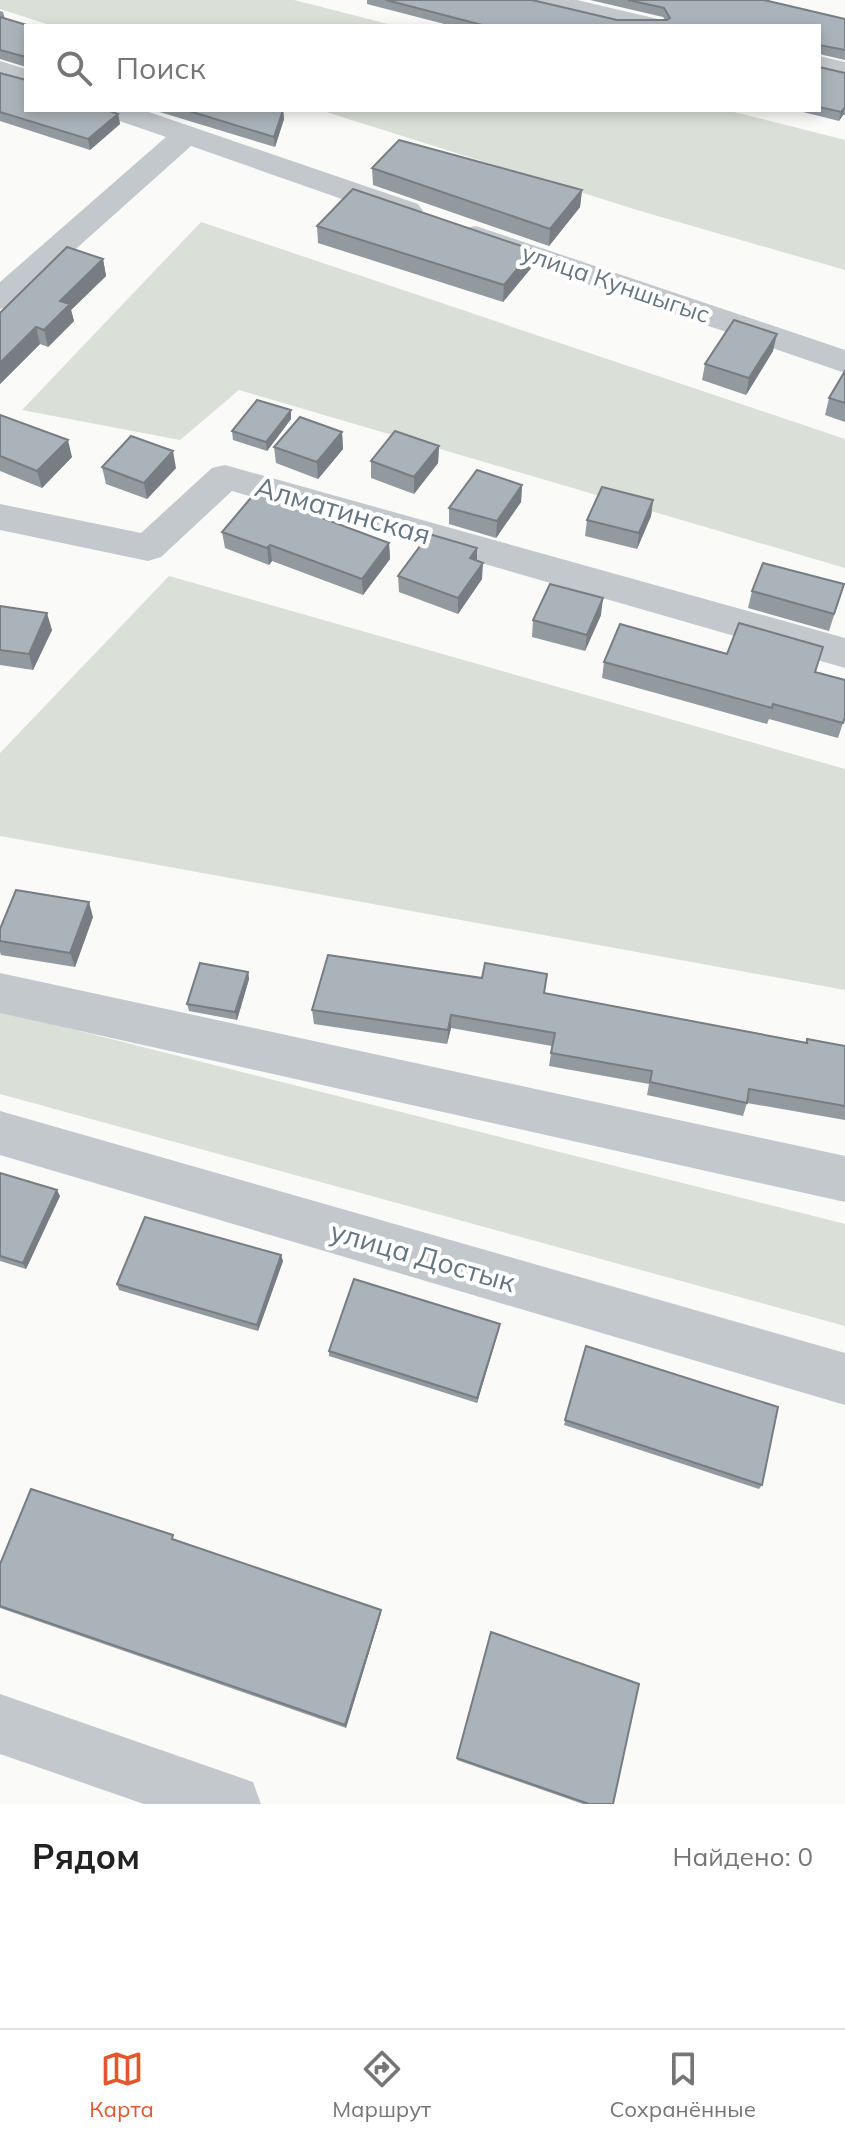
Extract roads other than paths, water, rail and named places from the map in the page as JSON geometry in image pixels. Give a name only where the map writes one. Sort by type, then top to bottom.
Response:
[{"type":"street","points":[[542,0],[644,24]]},
{"type":"street","points":[[821,65],[845,71]]},
{"type":"street","points":[[0,70],[24,78]]},
{"type":"street","name":"улица Куншыгыс","points":[[121,112],[845,362]]},
{"type":"street","points":[[0,299],[186,135]]},
{"type":"street","name":"Алматинская","points":[[0,517],[148,548],[225,477],[845,653]]},
{"type":"street","points":[[0,993],[845,1179]]},
{"type":"street","name":"улица Достык","points":[[0,1133],[845,1379]]},
{"type":"street","points":[[0,1724],[231,1804]]}]
